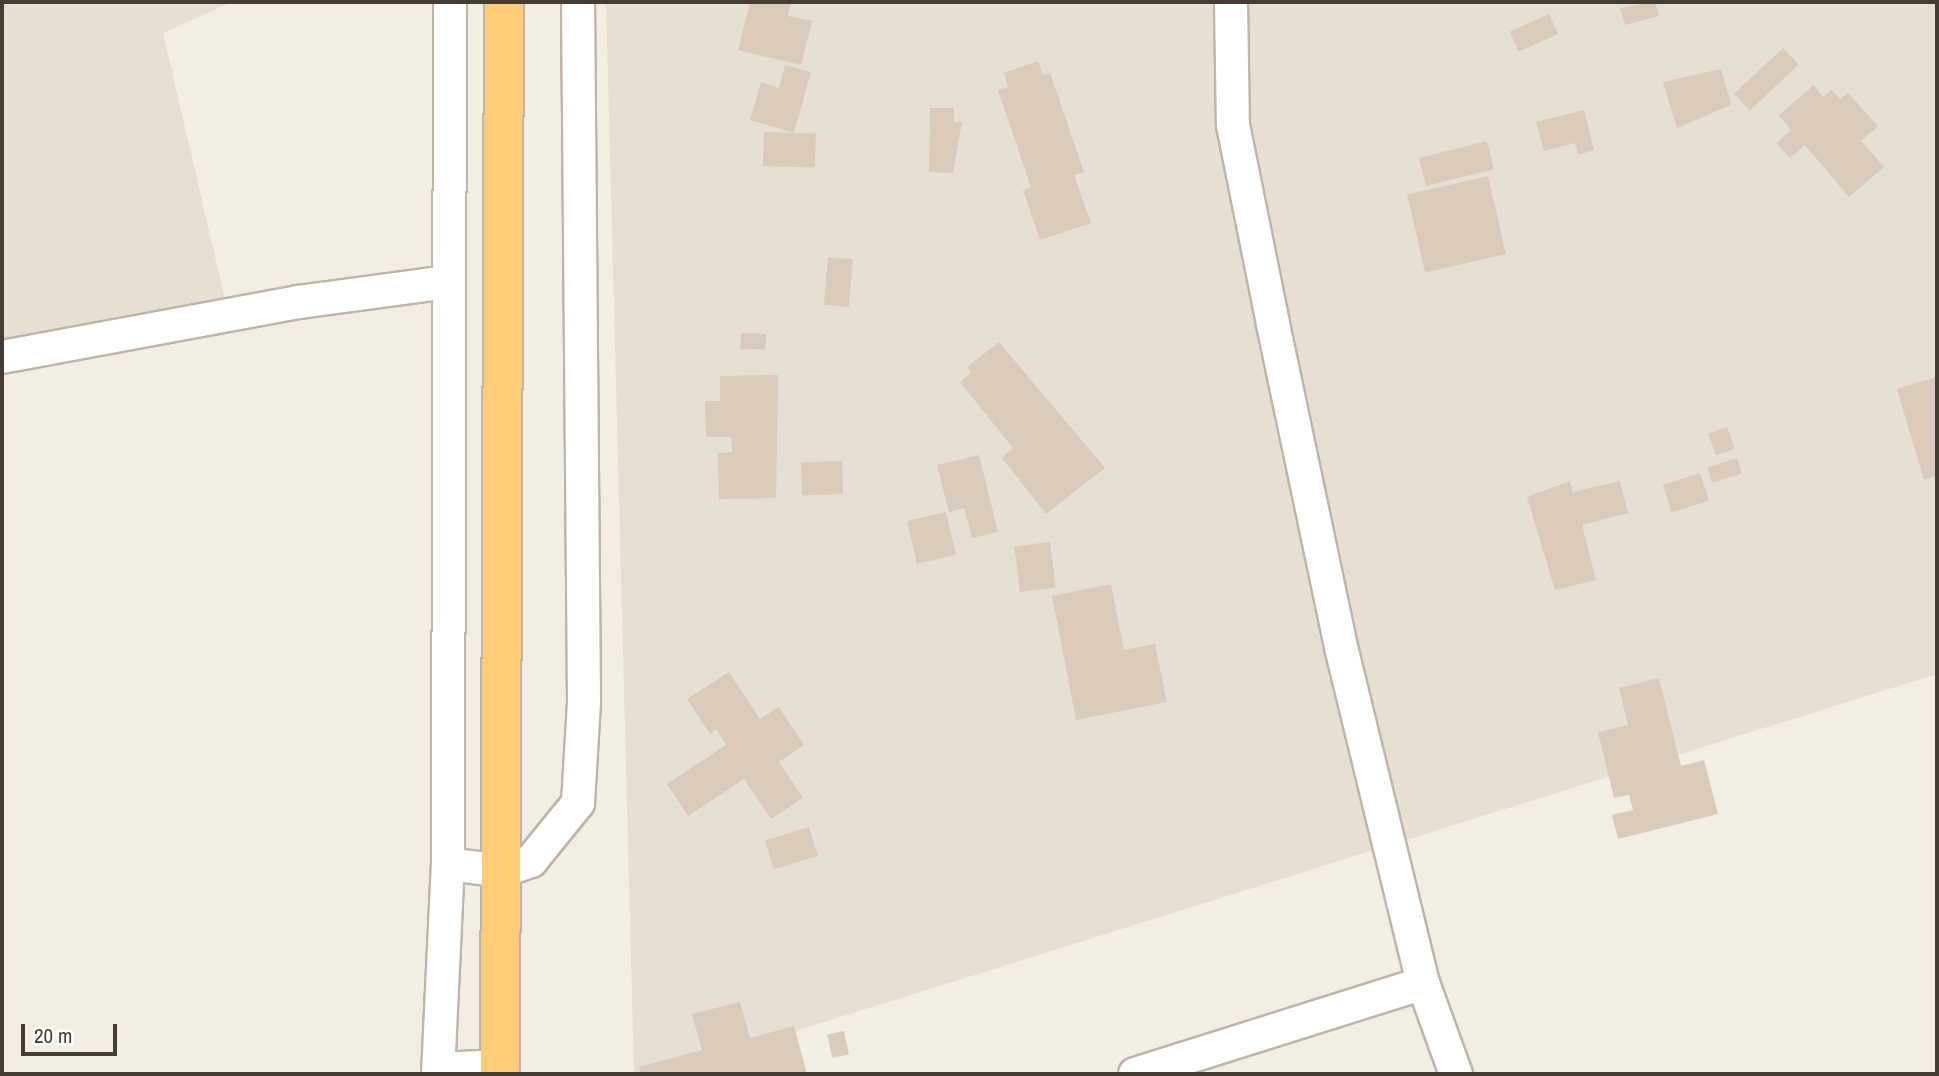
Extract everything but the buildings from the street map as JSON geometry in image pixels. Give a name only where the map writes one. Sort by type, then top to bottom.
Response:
[{"type":"highway","points":[[500,1070],[504,2]]},
{"type":"street","points":[[450,2],[446,282],[449,864],[438,1072],[500,1070]]},
{"type":"street","points":[[449,864],[502,871],[531,860],[578,803],[584,701],[578,2]]},
{"type":"street","points":[[1231,2],[1233,125],[1342,651],[1423,983],[1457,1074]]},
{"type":"street","points":[[2,357],[299,302],[446,282]]},
{"type":"street","points":[[1135,1074],[1423,983]]},
{"type":"shaded area","points":[[2,2],[232,2],[163,33],[225,299],[2,341]]},
{"type":"shaded area","points":[[606,2],[1937,2],[1937,674],[658,1074],[634,1074]]}]
